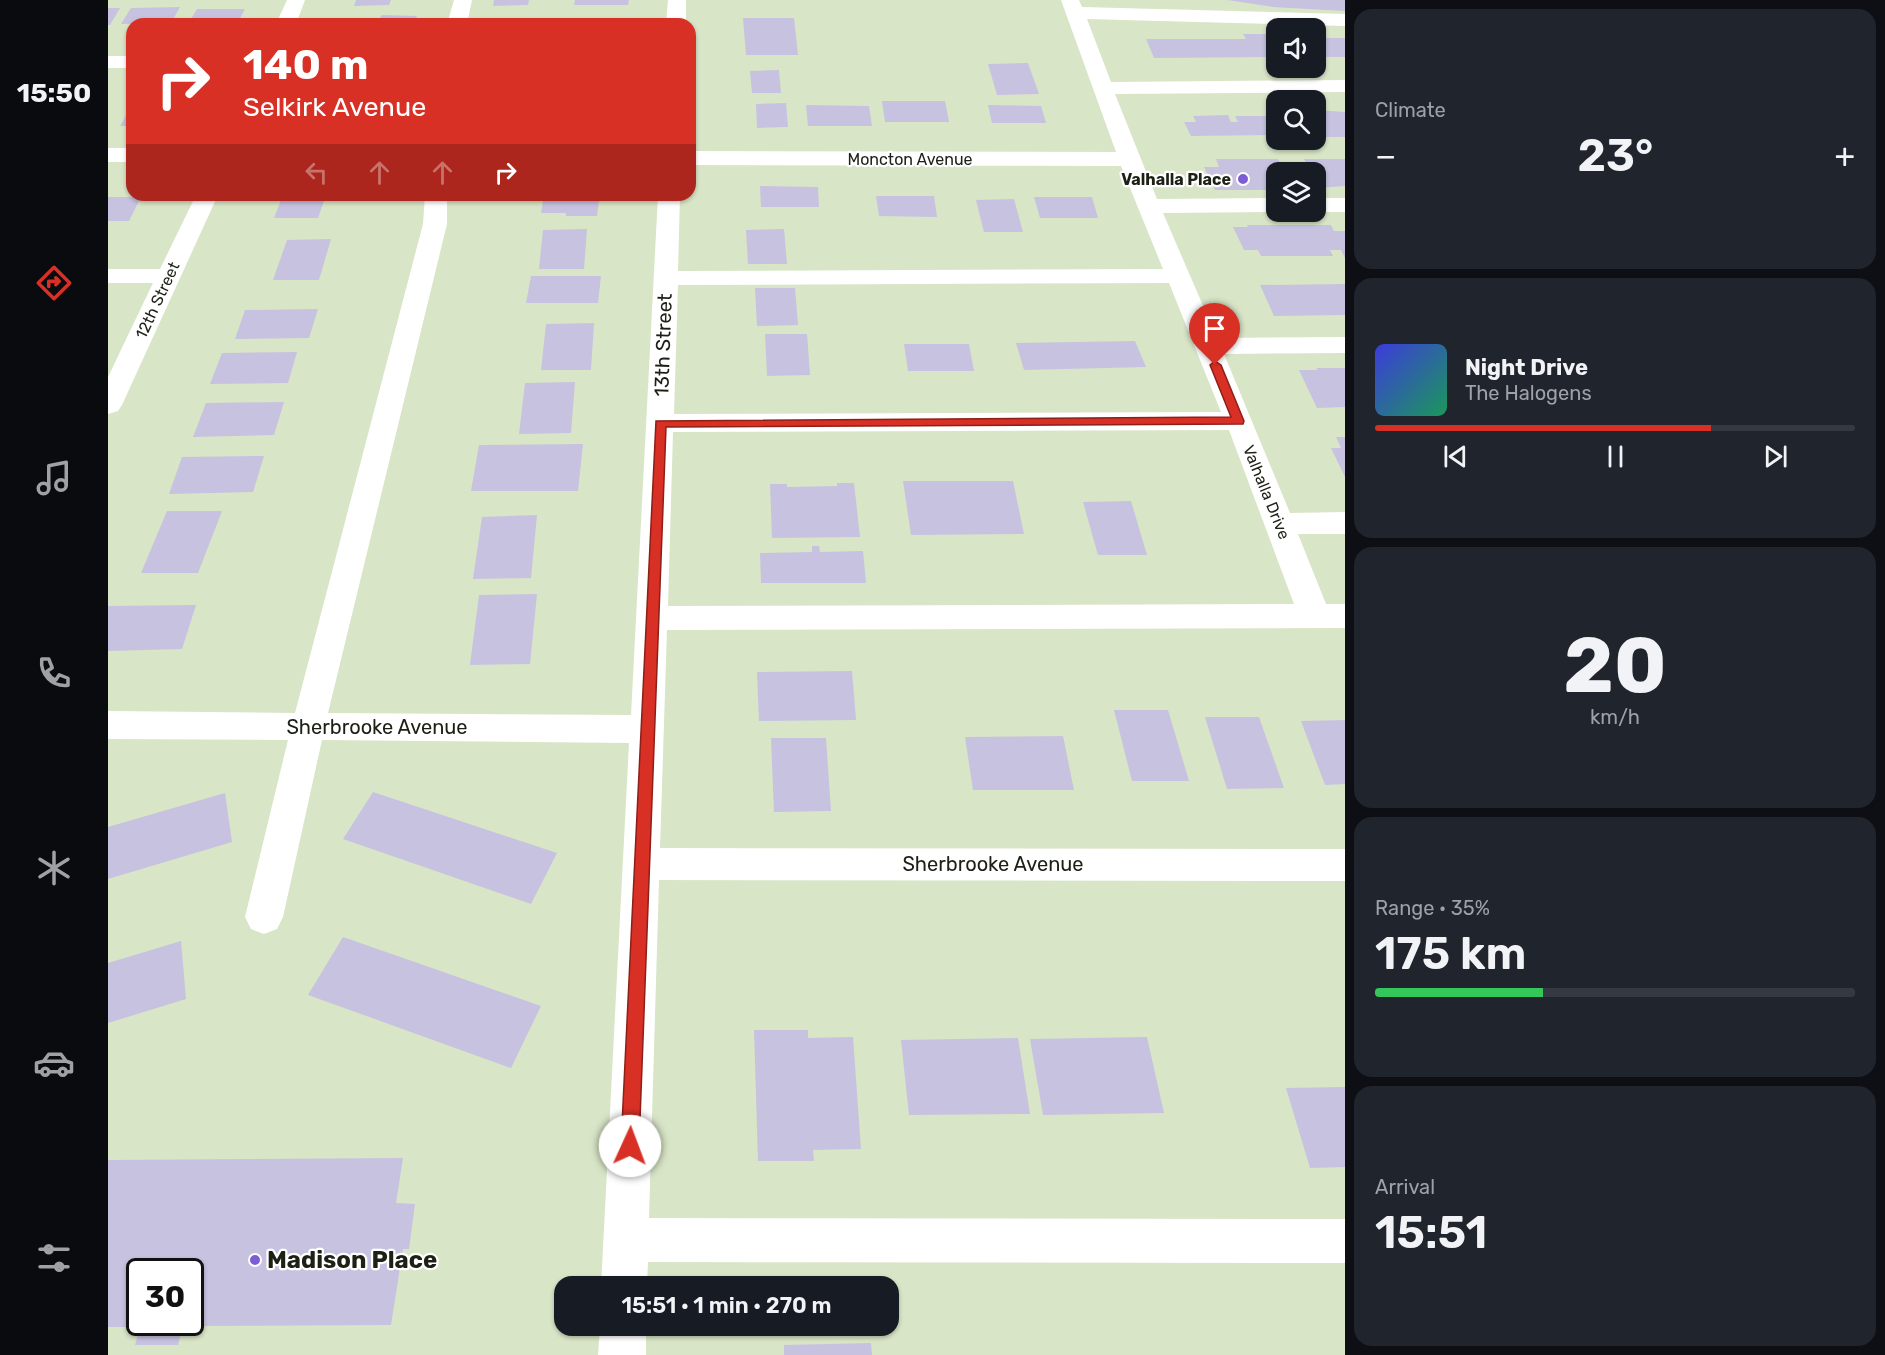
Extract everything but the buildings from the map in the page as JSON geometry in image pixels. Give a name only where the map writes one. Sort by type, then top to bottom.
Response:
[{"type":"street","points":[[288,18],[296,0]]},
{"type":"street","points":[[458,18],[463,0]]},
{"type":"street","points":[[676,18],[677,0]]},
{"type":"street","points":[[1072,7],[1345,20]]},
{"type":"street","name":"Valhalla Drive","points":[[1072,7],[1130,159],[1280,524],[1330,617]]},
{"type":"street","points":[[108,62],[126,62]]},
{"type":"street","points":[[1103,88],[1345,86]]},
{"type":"street","points":[[108,155],[126,155]]},
{"type":"street","name":"Moncton Avenue","points":[[696,158],[1130,159]]},
{"type":"street","name":"12th Street","points":[[108,405],[204,201]]},
{"type":"street","points":[[264,917],[308,727],[435,224],[436,201]]},
{"type":"street","name":"13th Street","points":[[624,1276],[669,201]]},
{"type":"street","points":[[1149,206],[1266,205]]},
{"type":"street","points":[[1326,205],[1345,205]]},
{"type":"street","points":[[108,276],[169,276]]},
{"type":"street","points":[[666,278],[1179,276]]},
{"type":"street","points":[[1208,346],[1345,345]]},
{"type":"street","points":[[660,423],[1239,421]]},
{"type":"street","points":[[1280,524],[1345,523]]},
{"type":"street","points":[[652,618],[1330,617]]},
{"type":"street","name":"Sherbrooke Avenue","points":[[108,725],[646,729]]},
{"type":"street","name":"Sherbrooke Avenue","points":[[642,864],[1345,865]]},
{"type":"street","points":[[626,1240],[1345,1241]]},
{"type":"street","points":[[622,1355],[623,1336]]},
{"type":"place","name":"Valhalla Place","points":[[1243,179]]},
{"type":"place","name":"Madison Place","points":[[255,1260]]},
{"type":"route","points":[[630,1146],[660,423],[1239,421],[1215,365]]}]
